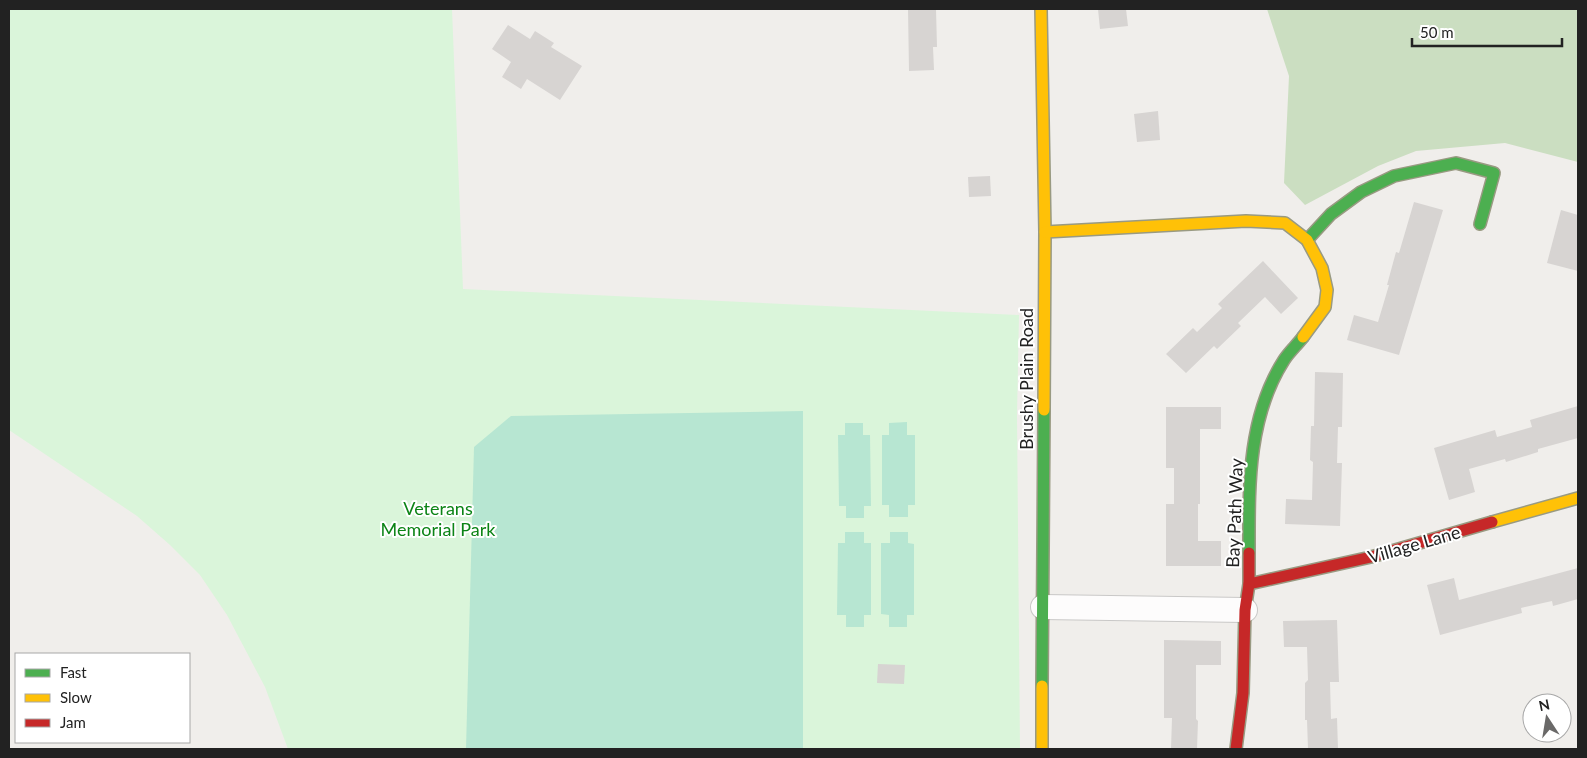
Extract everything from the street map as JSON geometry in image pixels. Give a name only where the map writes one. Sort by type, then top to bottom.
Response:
[{"type":"street","name":"Brushy Plain Road","points":[[1040,9],[1045,232],[1042,749]]},
{"type":"street","points":[[1308,240],[1331,214],[1360,192],[1394,176],[1456,163],[1494,173],[1480,224]]},
{"type":"street","name":"Bay Path Way","points":[[1045,232],[1246,221],[1285,223],[1308,240],[1322,268],[1327,290],[1325,307],[1310,329],[1284,360],[1268,392],[1259,418],[1249,482],[1248,584],[1245,610],[1243,693],[1236,749]]},
{"type":"street","name":"Village Lane","points":[[1248,584],[1371,557],[1578,498]]},
{"type":"street","points":[[1043,606],[1245,610]]},
{"type":"green space","name":"Veterans Memorial Park","points":[[9,9],[452,9],[463,289],[1019,315],[1017,415],[1020,749],[288,749],[265,687],[227,615],[200,575],[137,516],[9,430]]},
{"type":"green space","points":[[1267,9],[1578,9],[1578,162],[1505,143],[1416,151],[1378,166],[1305,205],[1284,183],[1289,76]]},
{"type":"green space","points":[[803,411],[803,749],[466,749],[474,447],[511,416]]},
{"type":"green space","points":[[907,422],[907,435],[915,435],[915,505],[908,505],[908,517],[889,517],[889,505],[882,505],[882,435],[889,435],[889,423]]},
{"type":"green space","points":[[845,423],[863,423],[863,435],[870,435],[871,506],[864,506],[864,518],[846,518],[846,506],[839,506],[838,435],[845,435]]},
{"type":"green space","points":[[845,532],[864,532],[864,543],[871,543],[871,615],[864,615],[864,627],[846,627],[846,615],[837,615],[838,543],[845,543]]},
{"type":"green space","points":[[890,532],[908,532],[908,543],[914,544],[914,615],[907,615],[907,627],[889,627],[889,615],[881,614],[881,543],[890,543]]},
{"type":"building","points":[[908,9],[936,9],[937,47],[933,47],[934,70],[909,71]]},
{"type":"building","points":[[1098,9],[1126,9],[1128,26],[1100,29]]},
{"type":"building","points":[[508,25],[530,39],[535,31],[554,43],[551,47],[582,66],[560,100],[527,79],[521,89],[502,77],[511,62],[492,49]]},
{"type":"building","points":[[1158,111],[1160,140],[1137,142],[1134,114]]},
{"type":"building","points":[[990,176],[991,196],[969,197],[968,177]]},
{"type":"building","points":[[1414,202],[1443,210],[1399,355],[1347,340],[1354,315],[1378,322],[1396,252],[1399,253]]},
{"type":"building","points":[[1561,210],[1578,215],[1578,271],[1547,263]]},
{"type":"building","points":[[1263,261],[1298,298],[1281,314],[1265,297],[1238,323],[1241,326],[1217,349],[1214,346],[1186,373],[1166,354],[1193,328],[1197,332],[1222,308],[1218,304]]},
{"type":"building","points":[[1315,372],[1343,373],[1342,427],[1338,427],[1337,463],[1342,463],[1340,526],[1285,524],[1286,499],[1312,500],[1313,462],[1310,460],[1311,426],[1314,426]]},
{"type":"building","points":[[1578,406],[1578,438],[1538,449],[1538,452],[1506,462],[1505,459],[1469,469],[1475,492],[1449,500],[1434,448],[1495,430],[1497,437],[1532,427],[1530,420]]},
{"type":"building","points":[[1166,407],[1221,407],[1221,429],[1200,429],[1198,541],[1221,541],[1221,566],[1166,566],[1166,504],[1174,504],[1174,468],[1166,468]]},
{"type":"building","points":[[1578,568],[1578,599],[1553,606],[1552,601],[1521,608],[1522,613],[1440,635],[1427,585],[1454,578],[1459,600]]},
{"type":"building","points":[[1337,620],[1339,682],[1330,682],[1331,719],[1337,718],[1338,749],[1308,749],[1307,720],[1305,720],[1305,683],[1308,680],[1307,647],[1284,647],[1283,621]]},
{"type":"building","points":[[1164,640],[1221,641],[1221,665],[1196,665],[1197,749],[1171,749],[1172,718],[1164,718]]},
{"type":"building","points":[[878,664],[905,665],[904,684],[877,683]]},
{"type":"traffic: fast","points":[[1307,240],[1331,214],[1361,192],[1394,176],[1456,163],[1494,173],[1480,224]]},
{"type":"traffic: fast","points":[[1249,553],[1250,479],[1257,429],[1263,405],[1272,382],[1286,357],[1303,337]]},
{"type":"traffic: fast","points":[[1042,686],[1044,410]]},
{"type":"traffic: slow","points":[[1041,9],[1045,232],[1044,410]]},
{"type":"traffic: slow","points":[[1045,232],[1246,221],[1285,223],[1307,240],[1322,268],[1327,290],[1325,307],[1303,337]]},
{"type":"traffic: slow","points":[[1492,522],[1578,498]]},
{"type":"traffic: slow","points":[[1042,686],[1042,749]]},
{"type":"traffic: jam","points":[[1249,584],[1371,557],[1492,522]]},
{"type":"traffic: jam","points":[[1236,749],[1243,693],[1245,610],[1249,584],[1249,553]]}]
